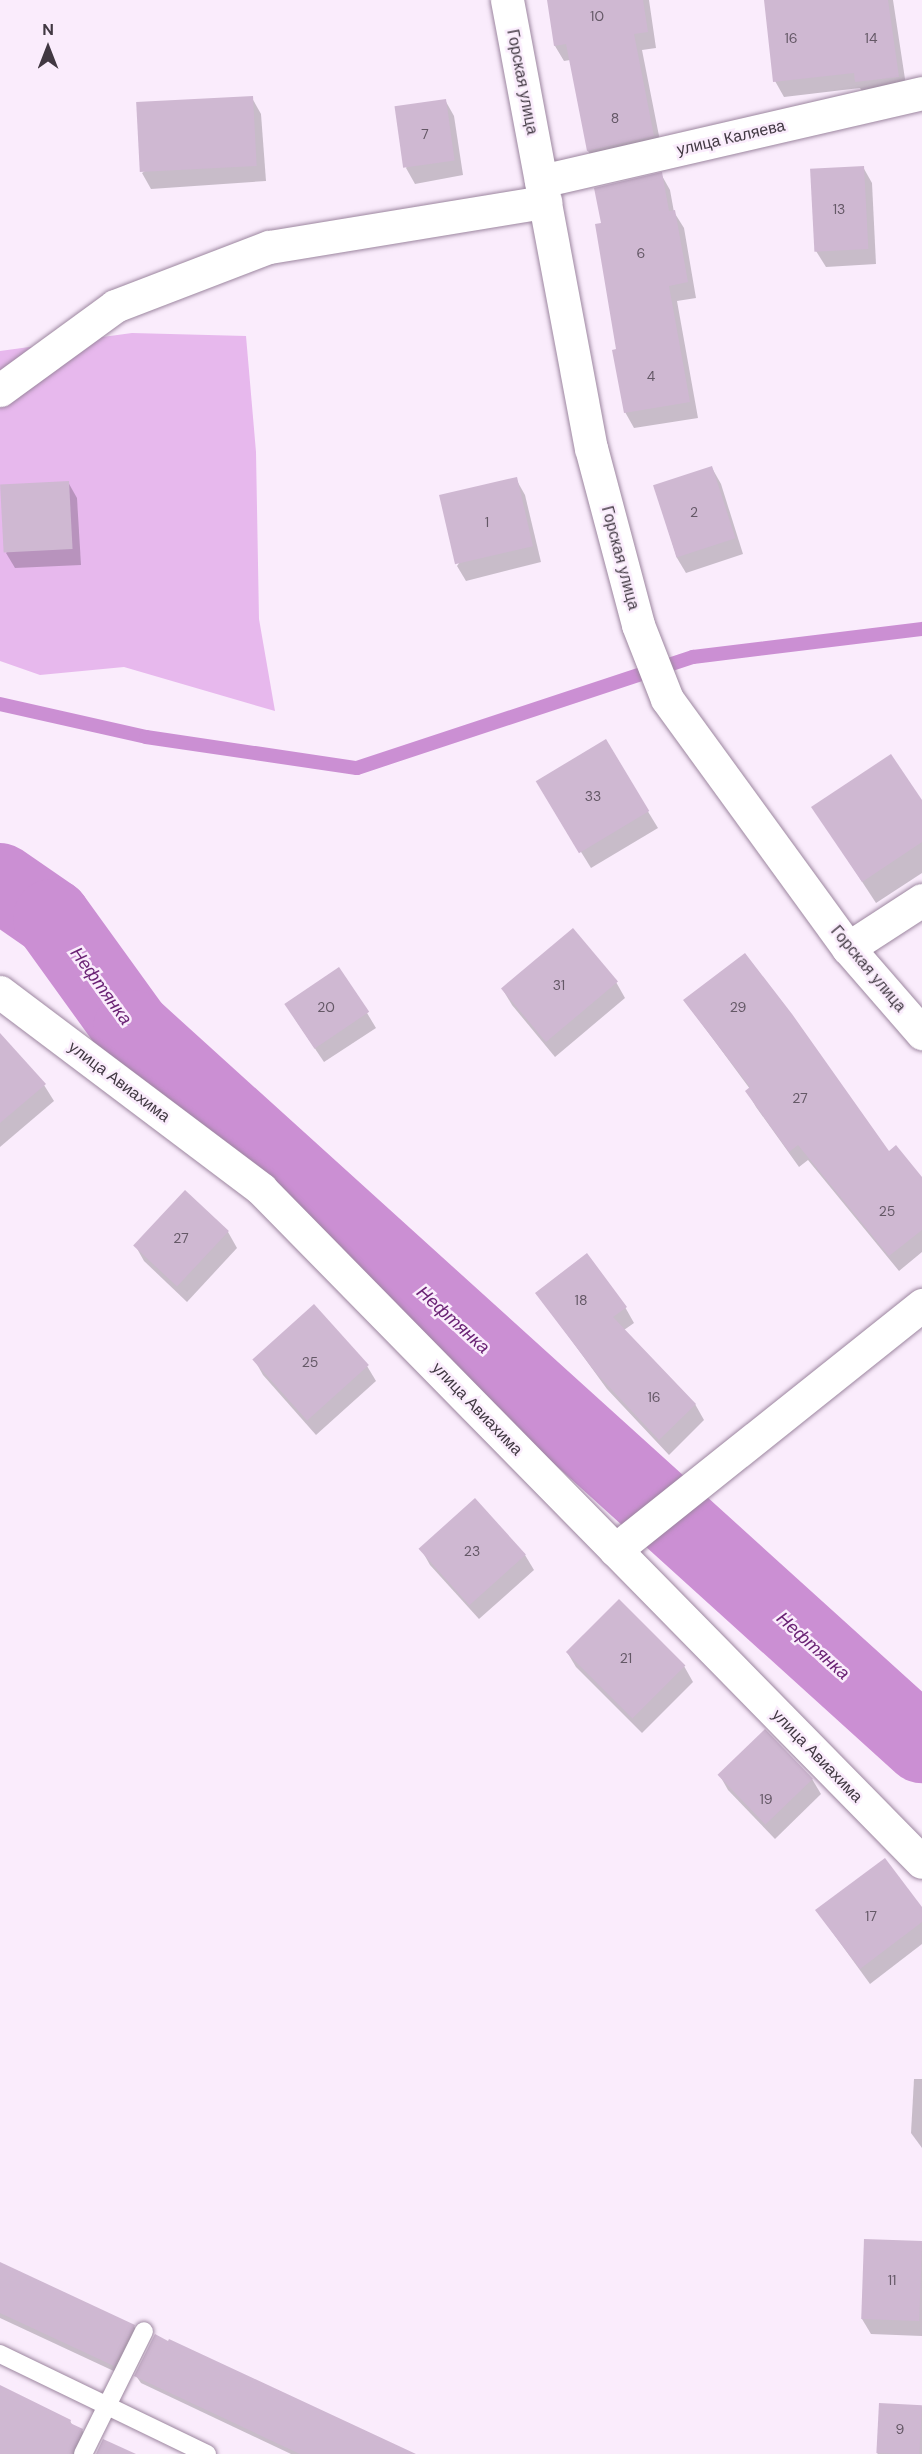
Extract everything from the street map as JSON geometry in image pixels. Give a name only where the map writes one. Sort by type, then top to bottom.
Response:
[{"type":"street","name":"Горская улица","points":[[507,0],[591,448],[638,624],[667,699],[848,948],[922,1033]]},
{"type":"street","name":"улица Каляева","points":[[0,390],[115,306],[269,247],[543,192],[922,93]]},
{"type":"street","points":[[848,948],[922,900]]},
{"type":"street","name":"улица Авиахима","points":[[0,992],[261,1189],[922,1862]]},
{"type":"street","points":[[615,1550],[922,1305]]},
{"type":"lane","points":[[83,2454],[144,2331]]},
{"type":"lane","points":[[0,2354],[207,2454]]},
{"type":"shaded area","points":[[132,333],[246,336],[256,452],[259,619],[275,711],[124,667],[40,675],[0,661],[0,351]]},
{"type":"building","points":[[547,0],[643,0],[648,32],[634,34],[654,136],[587,151],[566,44],[554,46]]},
{"type":"building","points":[[764,0],[888,0],[899,77],[855,82],[854,73],[773,82]]},
{"type":"building","points":[[253,96],[257,166],[140,172],[136,102]]},
{"type":"building","points":[[446,99],[455,160],[403,168],[395,106]]},
{"type":"building","points":[[864,166],[868,249],[814,252],[810,169]]},
{"type":"building","points":[[662,172],[669,211],[675,210],[688,282],[669,286],[690,402],[624,413],[612,350],[616,349],[595,224],[601,223],[594,188]]},
{"type":"building","points":[[712,466],[735,538],[677,557],[653,485]]},
{"type":"building","points":[[517,477],[533,546],[455,564],[439,495]]},
{"type":"building","points":[[69,481],[73,549],[4,553],[0,485]]},
{"type":"building","points":[[606,739],[649,811],[579,853],[536,781]]},
{"type":"building","points":[[891,754],[922,800],[922,842],[862,882],[811,807]]},
{"type":"building","points":[[573,928],[618,982],[546,1042],[501,988]]},
{"type":"building","points":[[745,953],[792,1014],[889,1151],[896,1145],[922,1177],[922,1230],[889,1256],[798,1145],[789,1152],[745,1091],[750,1087],[683,1000]]},
{"type":"building","points":[[339,967],[369,1012],[314,1049],[284,1004]]},
{"type":"building","points":[[0,1033],[46,1084],[0,1123]]},
{"type":"building","points":[[185,1190],[229,1231],[177,1287],[133,1246]]},
{"type":"building","points":[[587,1253],[627,1307],[613,1317],[696,1404],[659,1440],[596,1373],[535,1293]]},
{"type":"building","points":[[314,1304],[369,1365],[307,1420],[252,1360]]},
{"type":"building","points":[[475,1498],[526,1554],[469,1605],[419,1549]]},
{"type":"building","points":[[619,1599],[685,1665],[632,1719],[566,1652]]},
{"type":"building","points":[[765,1729],[813,1779],[765,1824],[718,1775]]},
{"type":"building","points":[[885,1858],[922,1907],[922,1922],[860,1969],[815,1910]]},
{"type":"building","points":[[864,2239],[922,2241],[919,2321],[861,2319]]},
{"type":"building","points":[[0,2262],[135,2325],[114,2366],[0,2313]]},
{"type":"building","points":[[155,2334],[416,2454],[300,2454],[134,2376]]},
{"type":"building","points":[[0,2385],[71,2420],[70,2423],[83,2429],[72,2454],[0,2454]]},
{"type":"building","points":[[879,2403],[922,2405],[919,2454],[876,2453]]},
{"type":"building","points":[[103,2439],[136,2454],[96,2454]]},
{"type":"waterway","points":[[0,704],[146,737],[357,768],[693,657],[922,629]]},
{"type":"waterway","name":"Нефтянка","points":[[0,882],[52,918],[132,1029],[922,1744]]}]
